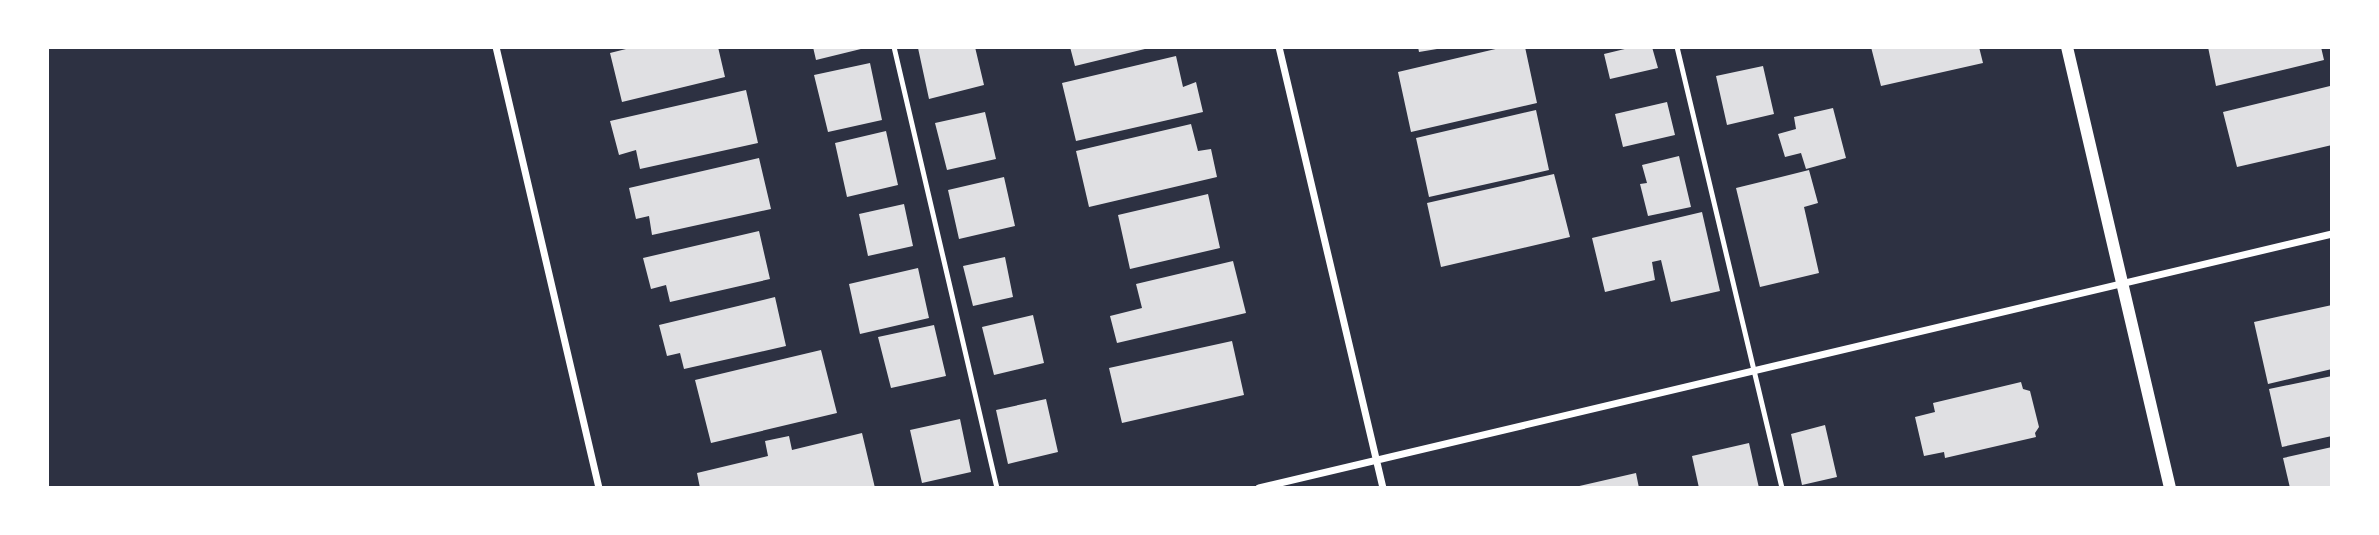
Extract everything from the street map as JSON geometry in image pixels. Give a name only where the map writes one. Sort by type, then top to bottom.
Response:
[{"type":"street","points":[[496,47],[599,488]]},
{"type":"street","points":[[1279,47],[1382,488]]},
{"type":"street","points":[[2067,47],[2171,488]]},
{"type":"street","points":[[1259,488],[2332,234]]},
{"type":"lane","points":[[894,47],[997,488]]},
{"type":"lane","points":[[1678,47],[1782,488]]},
{"type":"building","points":[[634,47],[718,47],[725,77],[622,102],[610,53]]},
{"type":"building","points":[[813,47],[865,47],[865,48],[816,60]]},
{"type":"building","points":[[975,47],[984,85],[929,99],[918,48]]},
{"type":"building","points":[[1070,47],[1149,47],[1149,48],[1075,66]]},
{"type":"building","points":[[1418,47],[1443,47],[1443,48],[1419,52]]},
{"type":"building","points":[[1504,47],[1525,47],[1537,103],[1411,132],[1398,72]]},
{"type":"building","points":[[1633,47],[1652,47],[1658,68],[1610,79],[1604,54]]},
{"type":"building","points":[[1871,47],[1979,47],[1983,63],[1881,86]]},
{"type":"building","points":[[2208,47],[2321,47],[2324,60],[2216,86]]},
{"type":"building","points":[[1176,56],[1183,87],[1196,82],[1203,112],[1076,141],[1062,83]]},
{"type":"building","points":[[870,63],[882,120],[828,132],[814,75]]},
{"type":"building","points":[[1763,66],[1774,114],[1727,125],[1716,76]]},
{"type":"building","points":[[2330,86],[2332,145],[2237,167],[2223,112]]},
{"type":"building","points":[[746,90],[758,143],[640,169],[636,150],[619,155],[610,121]]},
{"type":"building","points":[[1667,102],[1675,135],[1623,147],[1615,114]]},
{"type":"building","points":[[1833,108],[1846,158],[1806,169],[1801,153],[1785,157],[1778,134],[1796,129],[1794,117]]},
{"type":"building","points":[[1536,110],[1549,170],[1429,197],[1416,138]]},
{"type":"building","points":[[985,112],[996,159],[947,170],[935,123]]},
{"type":"building","points":[[1191,124],[1198,151],[1211,149],[1217,177],[1089,207],[1076,151]]},
{"type":"building","points":[[886,131],[898,185],[847,197],[835,143]]},
{"type":"building","points":[[1679,156],[1691,207],[1648,216],[1640,184],[1647,183],[1642,165]]},
{"type":"building","points":[[759,158],[771,209],[652,235],[649,216],[636,219],[629,188]]},
{"type":"building","points":[[1809,170],[1818,203],[1804,207],[1819,273],[1760,287],[1736,188]]},
{"type":"building","points":[[1554,174],[1570,237],[1441,267],[1427,203]]},
{"type":"building","points":[[1004,177],[1015,226],[959,239],[948,190]]},
{"type":"building","points":[[1208,194],[1220,248],[1130,269],[1118,215]]},
{"type":"building","points":[[904,204],[913,246],[868,256],[859,214]]},
{"type":"building","points":[[1702,212],[1720,291],[1671,302],[1661,260],[1652,262],[1655,280],[1605,292],[1592,238]]},
{"type":"building","points":[[759,231],[770,279],[670,302],[666,285],[651,289],[643,258]]},
{"type":"building","points":[[1005,257],[1013,297],[973,306],[963,266]]},
{"type":"building","points":[[1233,261],[1246,313],[1117,343],[1110,316],[1142,308],[1136,284]]},
{"type":"building","points":[[918,268],[929,318],[860,334],[849,284]]},
{"type":"building","points":[[775,297],[786,346],[684,369],[680,353],[667,356],[659,325]]},
{"type":"building","points":[[2332,305],[2332,369],[2268,384],[2254,322]]},
{"type":"building","points":[[1033,315],[1044,363],[994,375],[982,327]]},
{"type":"building","points":[[934,325],[946,376],[891,388],[878,337]]},
{"type":"building","points":[[1232,341],[1244,395],[1122,423],[1109,368]]},
{"type":"building","points":[[821,350],[837,413],[711,443],[695,380]]},
{"type":"building","points":[[2332,376],[2332,436],[2282,447],[2269,389]]},
{"type":"building","points":[[2021,382],[2023,389],[2030,391],[2039,427],[2035,433],[2036,437],[1945,458],[1944,452],[1924,456],[1915,417],[1935,412],[1933,403]]},
{"type":"building","points":[[1046,399],[1058,452],[1008,464],[996,410]]},
{"type":"building","points":[[960,419],[971,472],[922,483],[910,430]]},
{"type":"building","points":[[1825,425],[1837,477],[1802,485],[1791,434]]},
{"type":"building","points":[[862,433],[875,488],[700,488],[697,473],[768,456],[765,441],[789,436],[792,450]]},
{"type":"building","points":[[1749,443],[1759,488],[1699,488],[1692,456]]},
{"type":"building","points":[[2332,447],[2332,488],[2290,488],[2283,458]]},
{"type":"building","points":[[1636,473],[1639,488],[1575,488],[1575,487]]}]
